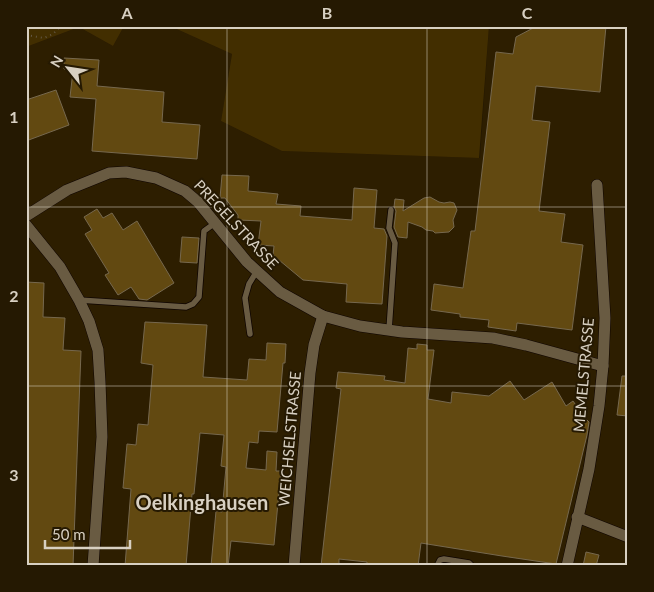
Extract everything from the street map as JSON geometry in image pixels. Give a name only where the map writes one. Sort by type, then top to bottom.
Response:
[{"type":"street","name":"PREGELSTRASSE","points":[[26,216],[67,190],[109,173],[126,172],[156,178],[185,191],[198,202],[235,248],[280,292],[323,316],[360,326],[389,330],[493,338],[603,366]]},
{"type":"street","name":"MEMELSTRASSE","points":[[567,566],[589,469],[603,366],[605,318],[597,185]]},
{"type":"street","points":[[26,225],[60,267],[89,321],[98,350],[102,436],[93,566]]},
{"type":"street","name":"WEICHSELSTRASSE","points":[[294,566],[310,373],[314,345],[323,316]]},
{"type":"street","points":[[577,517],[628,537]]},
{"type":"lane","points":[[389,330],[395,243],[390,228],[391,210]]},
{"type":"lane","points":[[79,300],[186,307],[193,304],[198,297],[204,231],[215,223]]},
{"type":"lane","points":[[250,334],[245,298],[249,284],[257,271]]},
{"type":"lane","points":[[437,566],[440,560],[444,559],[469,563],[472,566]]},
{"type":"path","points":[[26,35],[44,38],[53,34],[61,26]]},
{"type":"shaded area","points":[[26,26],[124,26],[113,46],[79,27],[26,47]]},
{"type":"shaded area","points":[[124,26],[170,26],[232,54],[221,121],[282,151],[480,158],[489,26],[628,26],[628,566],[26,566],[26,47],[79,27],[113,46]]},
{"type":"shaded area","points":[[170,26],[489,26],[479,158],[282,151],[221,121],[232,54]]},
{"type":"building","points":[[537,26],[606,26],[600,92],[536,86],[532,120],[550,122],[539,211],[565,214],[561,242],[583,245],[572,330],[517,323],[516,331],[488,327],[489,320],[460,317],[460,314],[431,310],[434,284],[463,288],[471,231],[475,231],[496,52],[513,54],[516,37]]},
{"type":"building","points":[[64,58],[99,60],[97,86],[164,92],[162,122],[200,125],[197,159],[92,151],[96,99],[70,97],[73,71],[64,69]]},
{"type":"building","points":[[56,90],[69,125],[26,141],[26,100]]},
{"type":"building","points":[[222,175],[249,176],[248,191],[278,194],[276,204],[301,206],[300,216],[352,220],[354,188],[377,190],[374,228],[384,229],[387,236],[382,304],[346,302],[347,284],[303,280],[273,255],[274,246],[258,245],[261,221],[238,220],[238,215],[225,198],[220,198]]},
{"type":"building","points":[[430,197],[439,202],[454,203],[457,210],[453,220],[454,227],[449,232],[435,233],[408,222],[407,238],[398,237],[394,227],[395,199],[404,200],[403,211],[424,198]]},
{"type":"building","points":[[97,209],[103,218],[112,213],[123,230],[137,221],[174,283],[147,300],[139,299],[131,287],[118,295],[105,275],[109,273],[85,234],[92,230],[84,217]]},
{"type":"building","points":[[182,237],[199,238],[197,263],[180,262]]},
{"type":"building","points":[[26,282],[44,283],[43,317],[65,318],[63,350],[81,351],[73,566],[26,566]]},
{"type":"building","points":[[145,322],[207,325],[203,377],[247,380],[249,359],[266,360],[267,343],[286,344],[277,432],[259,431],[258,443],[249,442],[246,468],[266,470],[267,451],[277,452],[276,471],[281,471],[274,545],[231,541],[228,566],[211,566],[216,511],[222,512],[226,467],[221,466],[224,435],[200,433],[194,494],[192,494],[186,566],[125,566],[131,489],[123,488],[127,444],[136,445],[138,424],[148,425],[153,365],[141,363]]},
{"type":"building","points":[[417,344],[427,345],[427,350],[434,350],[428,399],[451,403],[452,392],[489,396],[510,381],[524,400],[552,382],[566,406],[573,401],[589,422],[556,564],[421,543],[418,566],[367,566],[367,562],[339,559],[339,566],[321,566],[341,389],[336,388],[338,372],[385,376],[384,380],[405,383],[408,348],[417,349]]},
{"type":"building","points":[[622,376],[628,376],[628,416],[617,415]]},
{"type":"building","points":[[586,552],[599,555],[596,566],[583,566]]},
{"type":"district","name":"Oelkinghausen","points":[[202,503]]}]
